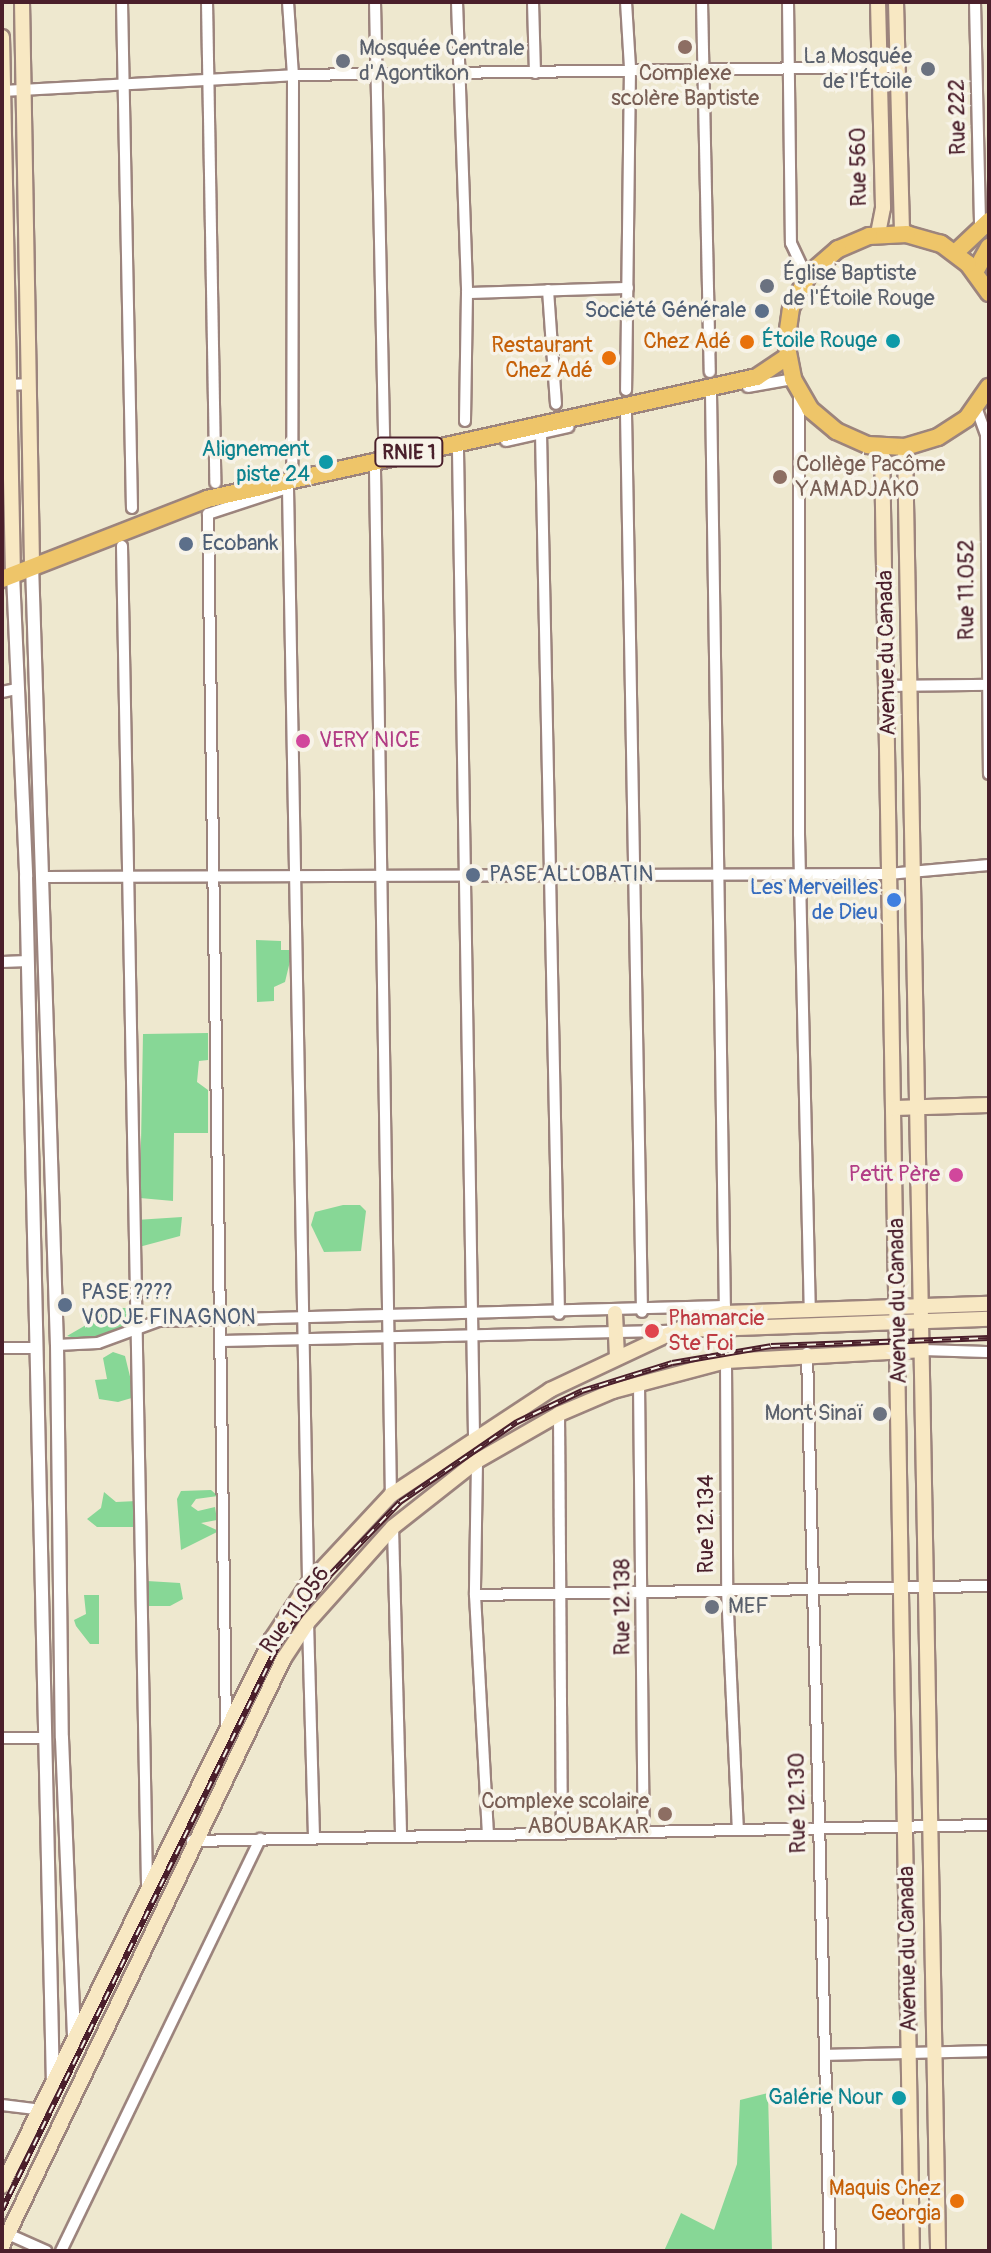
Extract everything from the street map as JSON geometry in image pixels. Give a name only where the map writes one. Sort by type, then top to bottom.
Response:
[{"type":"main road","points":[[22,2],[32,564]]},
{"type":"main road","name":"Rue 560","points":[[878,2],[883,208],[878,234]]},
{"type":"main road","name":"Rue 560","points":[[896,2],[902,234]]},
{"type":"main road","points":[[2,37],[7,577]]},
{"type":"main road","points":[[955,253],[985,226]]},
{"type":"main road","points":[[989,293],[975,272],[955,253],[902,234],[878,234],[842,246],[807,278],[788,321],[787,357],[796,385],[836,431],[882,447],[905,447],[944,434],[976,407],[989,387]]},
{"type":"main road","points":[[975,272],[989,247]]},
{"type":"main road","name":"RNIE 1","points":[[7,577],[32,564],[207,499],[757,377],[787,357]]},
{"type":"main road","name":"Avenue du Canada","points":[[882,447],[894,1108],[894,1325],[912,2251]]},
{"type":"main road","name":"Avenue du Canada","points":[[905,447],[915,873],[932,2055],[938,2251]]},
{"type":"main road","points":[[894,1108],[989,1105]]},
{"type":"main road","points":[[2,2186],[147,1884],[271,1640],[308,1584],[391,1495],[474,1435],[617,1357],[725,1310],[810,1311],[989,1304]]},
{"type":"main road","points":[[615,1313],[612,1333],[617,1357]]},
{"type":"main road","points":[[680,1331],[989,1319]]},
{"type":"main road","name":"Rue 11.056","points":[[5,2240],[192,1841],[284,1658],[308,1622],[393,1527],[477,1461],[559,1414],[639,1383],[726,1361],[807,1353],[920,1350]]},
{"type":"main road","points":[[909,2133],[934,2134]]},
{"type":"street","points":[[122,2],[132,508]]},
{"type":"street","points":[[207,2],[215,483]]},
{"type":"street","points":[[288,2],[293,75],[292,465]]},
{"type":"street","points":[[375,2],[384,442]]},
{"type":"street","points":[[457,2],[467,293],[465,421]]},
{"type":"street","points":[[533,2],[535,73]]},
{"type":"street","points":[[626,2],[630,68],[626,390]]},
{"type":"street","points":[[702,2],[710,372]]},
{"type":"street","points":[[788,2],[791,243],[807,278]]},
{"type":"street","name":"Rue 222","points":[[975,2],[985,226]]},
{"type":"street","points":[[3,91],[123,81],[293,75],[376,77],[630,68],[704,72],[897,67]]},
{"type":"street","points":[[467,293],[628,288]]},
{"type":"street","points":[[548,290],[556,404]]},
{"type":"street","points":[[6,385],[29,384]]},
{"type":"street","points":[[226,1730],[208,514],[288,488],[711,393],[796,385],[810,1311]]},
{"type":"street","points":[[57,1345],[98,1343],[158,1321],[725,1310],[711,393]]},
{"type":"street","name":"Rue 11.052","points":[[976,407],[986,435],[989,774]]},
{"type":"street","points":[[626,413],[642,1312]]},
{"type":"street","points":[[541,433],[559,1314]]},
{"type":"street","points":[[458,450],[474,1435]]},
{"type":"street","points":[[375,470],[391,1495]]},
{"type":"street","points":[[288,488],[308,1584]]},
{"type":"street","points":[[122,546],[125,875],[147,1884]]},
{"type":"street","points":[[32,564],[45,877],[57,1345],[62,1738],[74,2034]]},
{"type":"street","points":[[7,577],[16,689],[28,961],[42,1738],[53,2081]]},
{"type":"street","points":[[886,686],[988,685]]},
{"type":"street","points":[[2,692],[16,689]]},
{"type":"street","points":[[45,877],[295,874],[465,879],[888,874],[989,865]]},
{"type":"street","points":[[2,962],[28,961]]},
{"type":"street","points":[[222,1341],[680,1331]]},
{"type":"street","points":[[2,1348],[37,1348]]},
{"type":"street","points":[[920,1350],[989,1352]]},
{"type":"street","name":"Rue 12.130","points":[[807,1353],[830,2251]]},
{"type":"street","name":"Rue 12.134","points":[[726,1361],[727,1590],[738,1830]]},
{"type":"street","name":"Rue 12.138","points":[[639,1383],[644,1594],[644,1832]]},
{"type":"street","points":[[559,1414],[562,1833]]},
{"type":"street","points":[[477,1461],[475,1595],[488,1835]]},
{"type":"street","points":[[393,1527],[401,1836]]},
{"type":"street","points":[[475,1595],[989,1586]]},
{"type":"street","points":[[308,1622],[314,1838]]},
{"type":"street","points":[[2,1738],[42,1738]]},
{"type":"street","points":[[192,1841],[989,1825]]},
{"type":"street","points":[[61,2251],[260,1839]]},
{"type":"street","points":[[826,2055],[907,2057],[989,2051]]},
{"type":"street","points":[[2,2105],[40,2110]]},
{"type":"street","points":[[5,2240],[46,2251]]},
{"type":"green space","points":[[256,940],[281,941],[281,950],[289,950],[291,957],[285,982],[274,987],[274,1001],[257,1002]]},
{"type":"green space","points":[[208,1033],[208,1060],[199,1061],[197,1082],[208,1090],[208,1133],[174,1133],[173,1201],[140,1198],[143,1034]]},
{"type":"green space","points":[[343,1205],[360,1205],[366,1211],[361,1251],[324,1252],[311,1225],[315,1212]]},
{"type":"green space","points":[[182,1217],[180,1236],[139,1247],[136,1220]]},
{"type":"green space","points":[[86,1308],[129,1308],[136,1318],[131,1330],[120,1336],[83,1340],[67,1336],[86,1325]]},
{"type":"green space","points":[[113,1352],[125,1356],[135,1397],[118,1402],[99,1399],[95,1380],[107,1379],[103,1358]]},
{"type":"green space","points":[[211,1490],[218,1496],[196,1499],[191,1506],[198,1511],[215,1507],[217,1520],[201,1523],[219,1531],[181,1550],[177,1499],[181,1491]]},
{"type":"green space","points":[[104,1492],[116,1502],[137,1501],[136,1527],[97,1527],[87,1519],[101,1508]]},
{"type":"green space","points":[[147,1581],[180,1583],[183,1599],[170,1606],[144,1606]]},
{"type":"green space","points":[[84,1595],[99,1595],[99,1644],[90,1644],[74,1620],[86,1614]]},
{"type":"green space","points":[[768,2093],[772,2251],[664,2251],[681,2213],[714,2230],[737,2164],[740,2100]]},
{"type":"railway","points":[[2,2210],[278,1645],[330,1575],[400,1502],[517,1422],[582,1391],[672,1363],[771,1346],[989,1338]]},
{"type":"place","name":"Complexe scolère Baptiste","points":[[685,47]]},
{"type":"place","name":"Mosquée Centrale d'Agontikon","points":[[343,61]]},
{"type":"place","name":"La Mosquée de l'Étoile","points":[[928,69]]},
{"type":"place","name":"Église Baptiste de l'Étoile Rouge","points":[[767,286]]},
{"type":"place","name":"Société Générale","points":[[762,311]]},
{"type":"place","name":"Étoile Rouge","points":[[893,341]]},
{"type":"place","name":"Chez Adé","points":[[747,342]]},
{"type":"place","name":"Restaurant Chez Adé","points":[[609,358]]},
{"type":"place","name":"Alignement piste 24","points":[[326,462]]},
{"type":"place","name":"Collège Pacôme YAMADJAKO","points":[[780,477]]},
{"type":"place","name":"Ecobank","points":[[186,544]]},
{"type":"place","name":"VERY NICE","points":[[303,741]]},
{"type":"place","name":"PASE ALLOBATIN","points":[[473,875]]},
{"type":"place","name":"Les Merveilles de Dieu","points":[[894,900]]},
{"type":"place","name":"Petit Père","points":[[956,1175]]},
{"type":"place","name":"PASE ???? VODJE FINAGNON","points":[[65,1305]]},
{"type":"place","name":"Phamarcie Ste Foi","points":[[652,1331]]},
{"type":"place","name":"Mont Sinaï","points":[[880,1414]]},
{"type":"place","name":"MEF","points":[[712,1607]]},
{"type":"place","name":"Complexe scolaire ABOUBAKAR","points":[[665,1814]]},
{"type":"place","name":"Galérie Nour","points":[[899,2098]]},
{"type":"place","name":"Maquis Chez Georgia","points":[[957,2201]]}]
